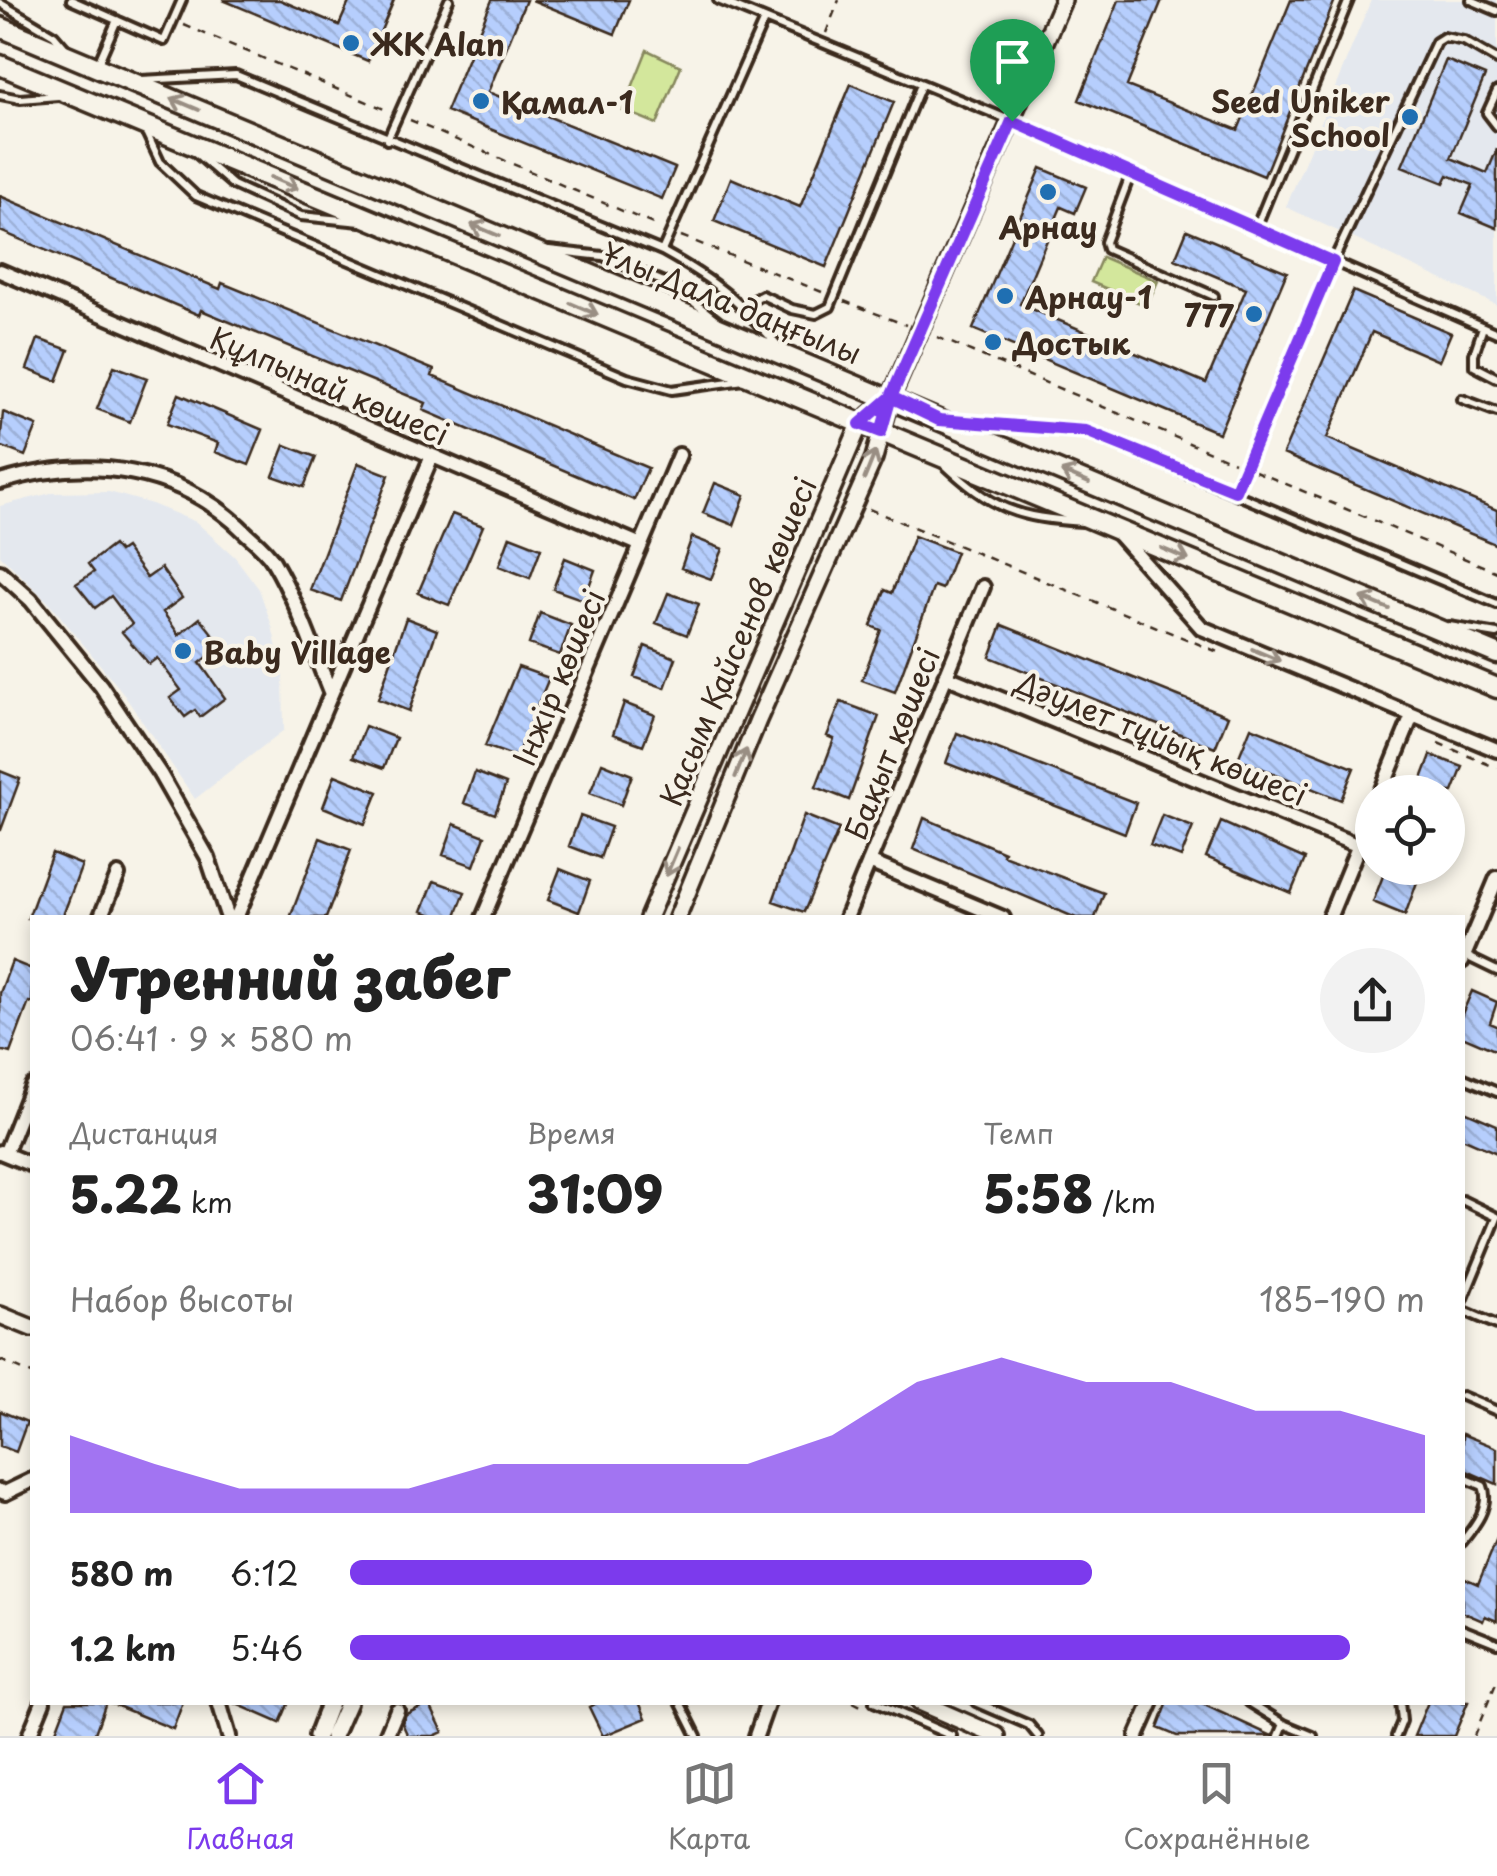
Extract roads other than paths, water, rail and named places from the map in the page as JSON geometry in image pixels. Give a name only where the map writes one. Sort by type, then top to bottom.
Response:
[{"type":"main road","name":"Ұлы Дала даңғылы","points":[[0,27],[1497,654]]},
{"type":"main road","name":"Ұлы Дала даңғылы","points":[[0,65],[1497,688]]},
{"type":"street","name":"Қасым Қайсенов көшесі","points":[[678,915],[854,502],[891,397],[1063,0]]},
{"type":"street","name":"Құлпынай көшесі","points":[[0,271],[641,545]]},
{"type":"street","name":"Қасым Қайсенов көшесі","points":[[649,915],[860,424],[891,397]]},
{"type":"street","name":"Інжір көшесі","points":[[484,915],[679,455]]},
{"type":"street","points":[[233,915],[432,456]]},
{"type":"street","points":[[0,482],[32,472],[95,466],[154,476],[224,510],[271,558],[299,612],[331,694]]},
{"type":"street","points":[[1107,526],[1202,628],[1410,722],[1497,750]]},
{"type":"street","points":[[0,572],[31,600],[101,686],[160,774],[208,858],[231,915]]},
{"type":"street","name":"Бақыт көшесі","points":[[847,915],[982,587]]},
{"type":"street","name":"Дәулет тұйық көшесі","points":[[946,676],[1355,844]]},
{"type":"street","points":[[1388,775],[1410,722]]},
{"type":"street","points":[[1330,915],[1355,856]]},
{"type":"street","points":[[869,862],[996,915]]},
{"type":"street","points":[[101,915],[118,875]]},
{"type":"street","points":[[1465,956],[1497,878]]},
{"type":"street","points":[[30,1090],[2,1153],[30,1165]]},
{"type":"street","points":[[0,1315],[30,1327]]},
{"type":"street","points":[[0,1491],[5,1493],[30,1481]]},
{"type":"street","points":[[29,1736],[42,1705]]},
{"type":"street","points":[[220,1705],[229,1736]]},
{"type":"street","points":[[316,1736],[329,1705]]},
{"type":"street","points":[[333,1736],[347,1705]]},
{"type":"street","points":[[756,1736],[767,1705]]},
{"type":"street","points":[[926,1705],[991,1733]]},
{"type":"street","points":[[1137,1736],[1151,1705]]},
{"type":"street","points":[[386,1736],[397,1710]]},
{"type":"lane","points":[[71,0],[164,41],[182,0]]},
{"type":"lane","points":[[387,140],[449,0]]},
{"type":"lane","points":[[718,0],[1012,121],[1497,333]]},
{"type":"lane","points":[[1256,228],[1350,0]]},
{"type":"lane","points":[[1471,0],[1497,11]]},
{"type":"lane","points":[[0,3],[54,35],[75,58]]},
{"type":"lane","points":[[97,67],[117,20]]},
{"type":"lane","points":[[662,251],[764,20]]},
{"type":"lane","points":[[1235,491],[1333,262],[1436,42],[1444,37],[1464,41],[1497,60]]},
{"type":"lane","points":[[128,80],[236,75],[662,251],[711,278],[744,306],[789,358]]},
{"type":"lane","points":[[744,306],[762,295],[816,314],[830,308],[921,86]]},
{"type":"lane","points":[[1497,91],[1488,113],[1497,126]]},
{"type":"lane","points":[[0,94],[20,98],[72,95]]},
{"type":"lane","points":[[142,124],[160,162],[196,196],[627,378],[672,390],[750,379]]},
{"type":"lane","points":[[1131,174],[1104,242],[1107,249],[1214,296]]},
{"type":"lane","points":[[1482,326],[1474,366],[1497,378]]},
{"type":"lane","points":[[1462,399],[1497,412]]},
{"type":"lane","points":[[939,420],[1086,431],[1497,604]]},
{"type":"lane","points":[[1421,622],[1497,634]]},
{"type":"lane","points":[[1465,958],[1497,970]]},
{"type":"lane","points":[[1465,1078],[1497,1092]]},
{"type":"lane","points":[[1465,1201],[1497,1217],[1465,1299]]},
{"type":"lane","points":[[1465,1309],[1497,1325]]},
{"type":"lane","points":[[1465,1397],[1497,1411]]},
{"type":"lane","points":[[1465,1477],[1483,1486],[1486,1495],[1486,1504],[1465,1537]]},
{"type":"lane","points":[[1465,1630],[1497,1644]]},
{"type":"lane","points":[[682,1705],[697,1736]]},
{"type":"lane","points":[[881,1705],[952,1736]]},
{"type":"lane","points":[[983,1705],[1029,1725],[1038,1736]]},
{"type":"lane","points":[[1253,1705],[1313,1736]]},
{"type":"lane","points":[[1396,1736],[1402,1721],[1400,1705]]},
{"type":"lane","points":[[1279,1736],[1284,1724]]},
{"type":"lane","points":[[968,1736],[991,1733]]},
{"type":"place","name":"ЖК Alan","points":[[351,43]]},
{"type":"place","name":"Қамал-1","points":[[481,101]]},
{"type":"place","name":"Seed Uniker School","points":[[1410,117]]},
{"type":"place","name":"Арнау","points":[[1048,192]]},
{"type":"place","name":"Арнау-1","points":[[1005,296]]},
{"type":"place","name":"777","points":[[1254,314]]},
{"type":"place","name":"Достык","points":[[993,342]]},
{"type":"place","name":"Baby Village","points":[[183,651]]}]
